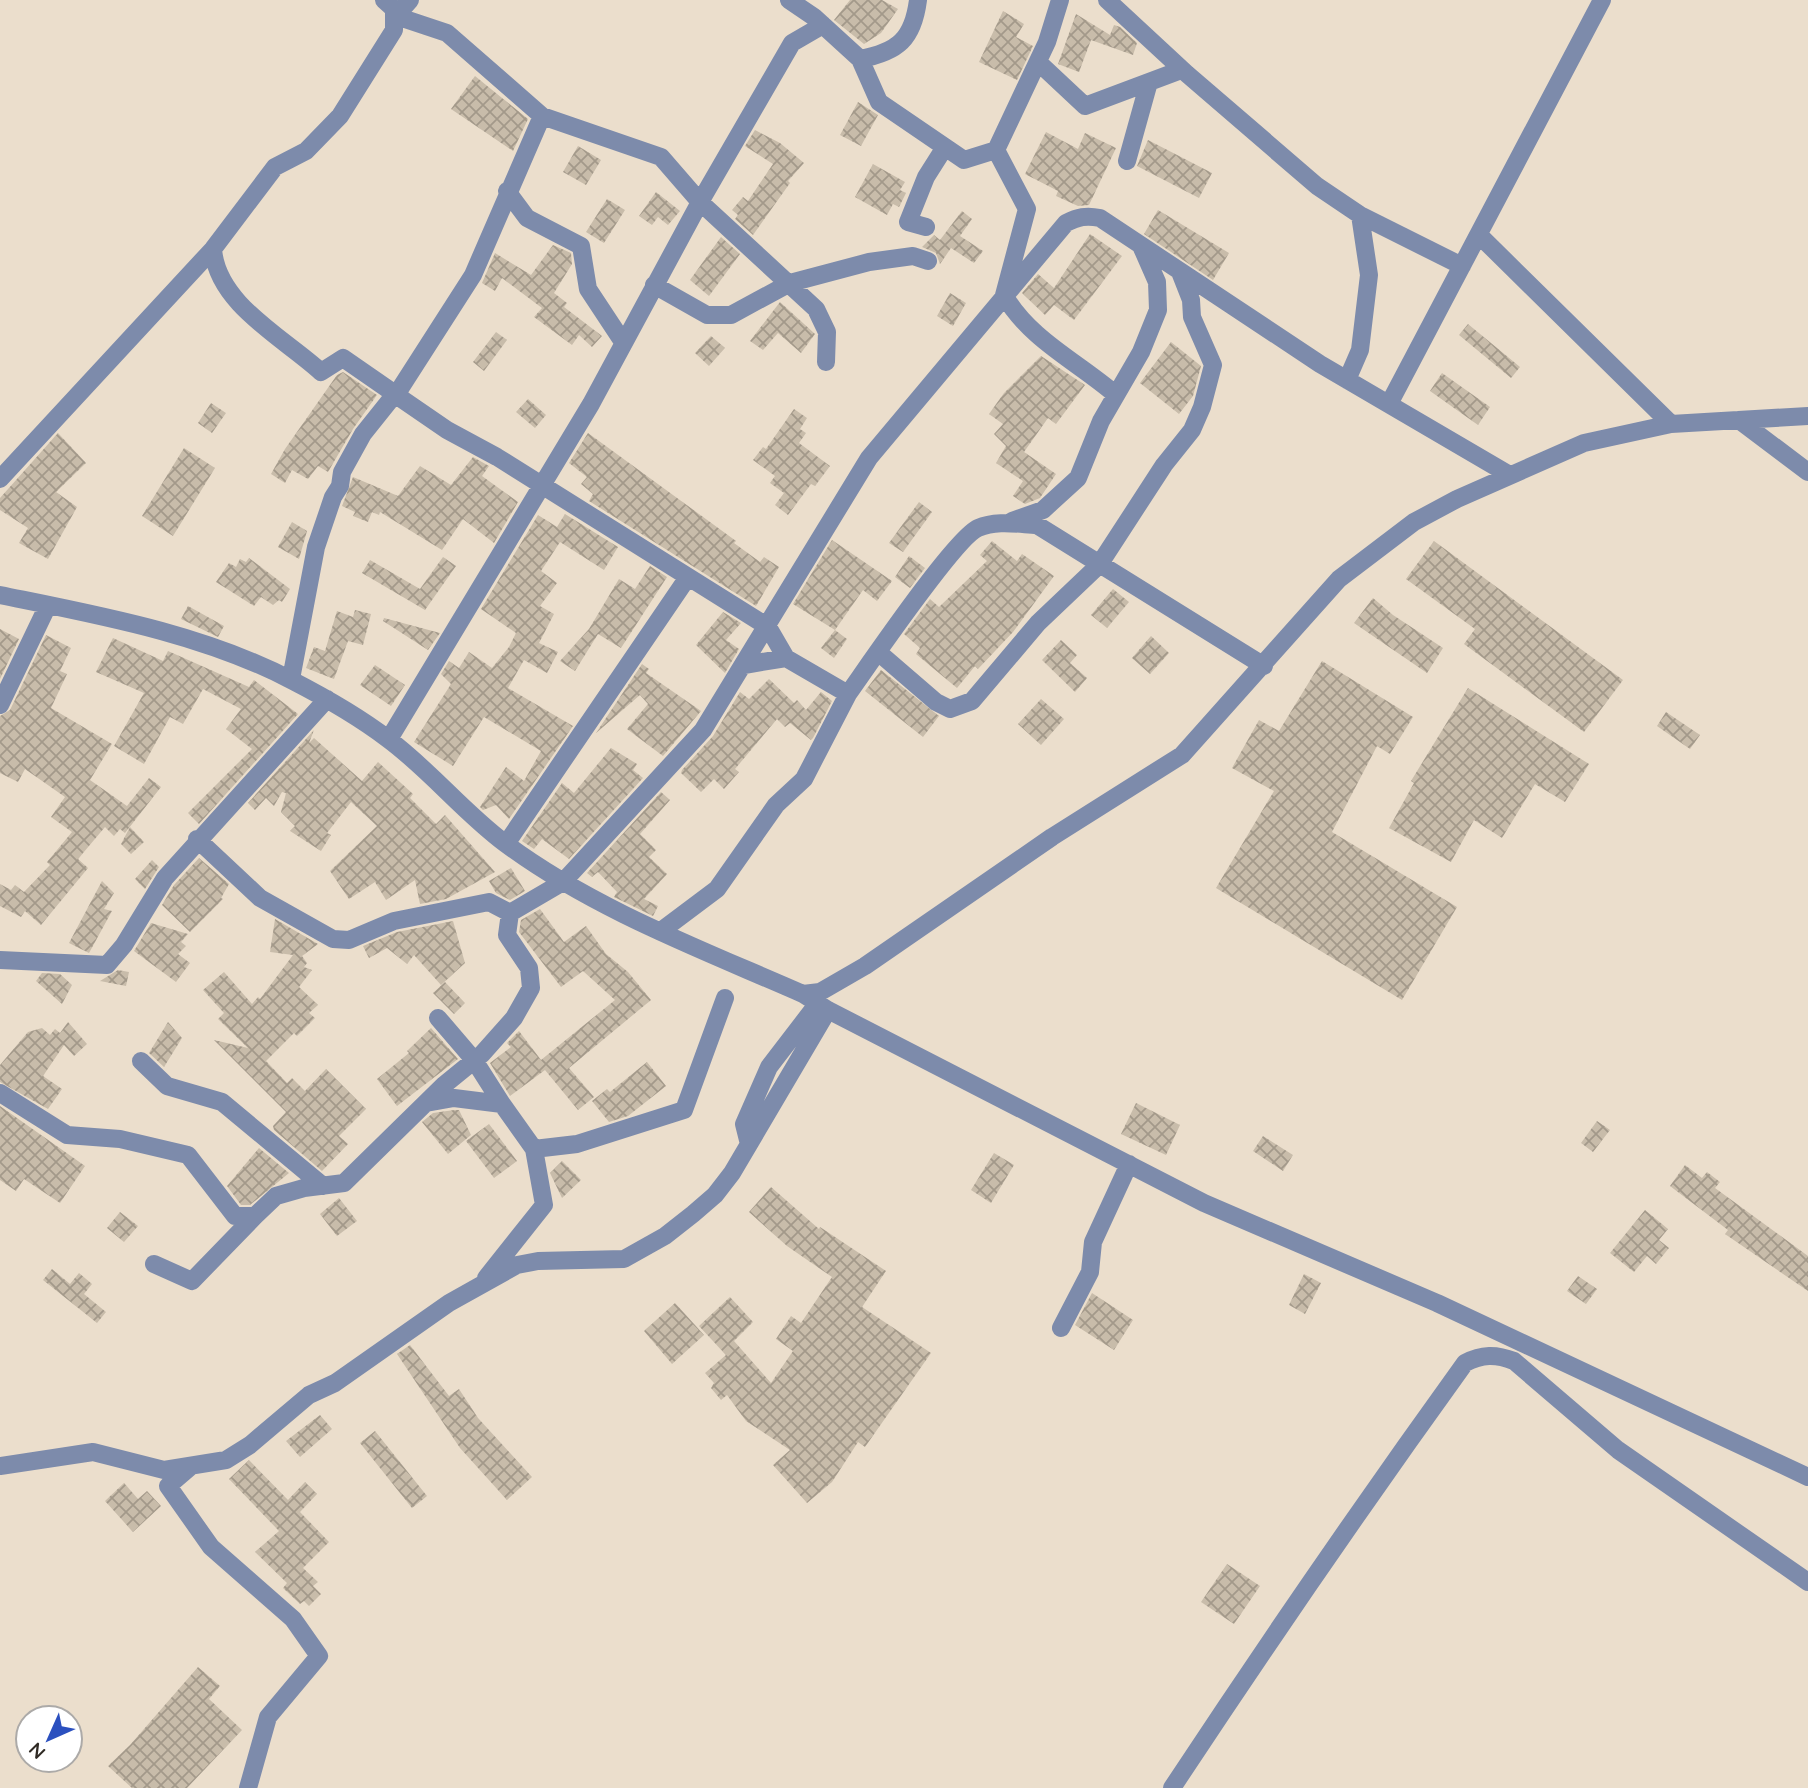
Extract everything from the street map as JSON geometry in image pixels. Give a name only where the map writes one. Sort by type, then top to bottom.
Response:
[{"type":"street","points":[[0,479],[116,358],[213,249],[275,167],[306,151],[340,116],[394,30],[394,9],[384,0]]},
{"type":"street","points":[[396,16],[410,0]]},
{"type":"street","points":[[789,0],[823,25],[860,58],[879,102],[964,160],[996,149],[1038,62],[1060,0]]},
{"type":"street","points":[[860,58],[884,55],[899,45],[909,32],[918,0]]},
{"type":"street","points":[[1107,0],[1181,69],[1317,186],[1360,215],[1462,266]]},
{"type":"street","points":[[1388,404],[1602,0]]},
{"type":"street","points":[[396,16],[447,33],[542,116],[661,157],[701,202],[816,309],[827,332],[826,362]]},
{"type":"street","points":[[389,739],[592,404],[654,285],[792,43],[823,25]]},
{"type":"street","points":[[1038,62],[1085,106],[1181,69]]},
{"type":"street","points":[[1127,161],[1149,82]]},
{"type":"street","points":[[542,116],[507,191],[473,275],[396,396],[768,627],[786,658],[848,694]]},
{"type":"street","points":[[926,227],[908,222],[926,177],[945,147]]},
{"type":"street","points":[[996,149],[1027,209],[1004,295],[1017,318],[1116,395]]},
{"type":"street","points":[[507,191],[527,218],[581,246],[588,289],[623,342]]},
{"type":"street","points":[[510,914],[562,882],[703,730],[869,458],[1066,223],[1077,218],[1088,215],[1100,218],[1347,380],[1508,474]]},
{"type":"street","points":[[1347,380],[1360,350],[1369,275],[1360,215]]},
{"type":"street","points":[[1479,234],[1671,424]]},
{"type":"street","points":[[661,930],[717,889],[776,805],[804,779],[848,694],[953,551],[976,528],[1006,523],[1043,510],[1079,478],[1101,421],[1141,352],[1158,310],[1157,282],[1140,245]]},
{"type":"street","points":[[213,249],[214,264],[221,279],[247,311],[321,372],[343,358],[396,394],[363,434],[342,472],[340,486],[333,498],[316,547],[290,679]]},
{"type":"street","points":[[654,285],[707,315],[731,315],[790,283],[869,262],[913,256],[928,261]]},
{"type":"street","points":[[878,652],[936,702],[950,709],[972,701],[1038,623],[1099,565],[1164,465],[1192,430],[1202,407],[1213,365],[1192,317],[1191,300],[1180,272]]},
{"type":"street","points":[[0,1466],[93,1452],[164,1470],[226,1460],[250,1446],[309,1395],[335,1382],[449,1303],[517,1265],[538,1261],[625,1259],[665,1236],[715,1195],[749,1144],[820,992],[865,966],[1052,837],[1171,763],[1264,666],[1339,579],[1389,539],[1457,499],[1508,474],[1584,443],[1671,424],[1808,416]]},
{"type":"street","points":[[1739,420],[1808,472]]},
{"type":"street","points":[[1006,523],[1037,525],[1264,666]]},
{"type":"street","points":[[506,844],[688,577]]},
{"type":"street","points":[[0,595],[211,646],[290,679],[389,739],[506,844],[562,882],[817,1002],[1204,1203],[1437,1303],[1808,1477]]},
{"type":"street","points":[[0,705],[48,605]]},
{"type":"street","points":[[744,665],[786,658]]},
{"type":"street","points":[[0,960],[107,965],[124,945],[165,878],[197,839],[327,699]]},
{"type":"street","points":[[197,839],[260,898],[333,939],[349,940],[394,921],[489,902],[510,914]]},
{"type":"street","points":[[154,1264],[192,1281],[276,1196],[344,1183],[474,1060],[514,1018],[531,988],[529,968],[507,935],[510,914]]},
{"type":"street","points":[[534,1149],[577,1144],[684,1110],[725,998]]},
{"type":"street","points":[[438,1018],[474,1060],[534,1149],[544,1205],[479,1286]]},
{"type":"street","points":[[141,1061],[167,1086],[222,1102],[323,1186]]},
{"type":"street","points":[[0,1093],[66,1135],[120,1139],[188,1155],[235,1216],[256,1216]]},
{"type":"street","points":[[426,1103],[454,1098],[502,1104]]},
{"type":"street","points":[[1061,1328],[1090,1272],[1093,1242],[1129,1164]]},
{"type":"street","points":[[1172,1788],[1284,1618],[1395,1459],[1465,1363],[1480,1356],[1503,1356],[1514,1361],[1618,1450],[1808,1582]]},
{"type":"street","points":[[189,1468],[168,1486],[211,1547],[293,1619],[319,1656],[268,1717],[248,1788]]},
{"type":"building","points":[[850,0],[882,0],[898,9],[881,33],[864,44],[834,20]]},
{"type":"building","points":[[1003,11],[1024,24],[1016,37],[1033,46],[1017,80],[979,62]]},
{"type":"building","points":[[1076,14],[1110,35],[1114,25],[1120,27],[1137,43],[1133,55],[1091,40],[1079,72],[1058,64]]},
{"type":"building","points":[[475,76],[528,119],[513,151],[451,109]]},
{"type":"building","points":[[858,102],[878,115],[861,146],[840,135]]},
{"type":"building","points":[[755,130],[780,143],[804,163],[788,181],[790,183],[753,235],[735,219],[738,215],[732,210],[743,197],[748,201],[773,164],[745,146]]},
{"type":"building","points":[[1046,132],[1078,149],[1085,133],[1116,148],[1089,205],[1078,206],[1056,196],[1058,191],[1025,174]]},
{"type":"building","points":[[1148,140],[1212,173],[1199,198],[1137,166]]},
{"type":"building","points":[[578,146],[601,160],[586,185],[563,172]]},
{"type":"building","points":[[873,164],[905,182],[900,190],[906,193],[899,207],[893,204],[887,215],[855,197]]},
{"type":"building","points":[[656,192],[680,211],[668,225],[658,217],[652,225],[639,216]]},
{"type":"building","points":[[607,199],[625,210],[604,243],[586,232]]},
{"type":"building","points":[[1158,210],[1229,253],[1213,280],[1144,234]]},
{"type":"building","points":[[962,211],[972,219],[960,236],[983,251],[974,263],[951,248],[940,264],[936,253],[922,247],[934,235],[940,240]]},
{"type":"building","points":[[1090,234],[1122,256],[1074,320],[1054,305],[1045,315],[1022,293],[1038,274],[1054,288]]},
{"type":"building","points":[[721,237],[740,254],[709,296],[690,280]]},
{"type":"building","points":[[553,245],[571,253],[572,264],[554,293],[567,303],[564,307],[602,336],[592,347],[579,335],[572,345],[534,317],[542,308],[502,278],[495,291],[482,283],[495,253],[531,275]]},
{"type":"building","points":[[950,293],[966,303],[953,326],[937,316]]},
{"type":"building","points":[[780,302],[815,334],[801,353],[778,333],[763,350],[750,341]]},
{"type":"building","points":[[1468,324],[1520,367],[1511,378],[1459,335]]},
{"type":"building","points":[[496,332],[507,340],[484,371],[473,362]]},
{"type":"building","points":[[711,336],[725,348],[709,366],[695,353]]},
{"type":"building","points":[[1171,342],[1201,366],[1193,396],[1179,414],[1140,383]]},
{"type":"building","points":[[1041,356],[1085,385],[1056,424],[1048,418],[1024,452],[1056,474],[1040,498],[1025,504],[1013,496],[1023,481],[996,463],[1006,446],[994,434],[1003,424],[989,414],[1004,393]]},
{"type":"building","points":[[343,372],[377,395],[328,472],[318,466],[308,479],[292,470],[285,483],[271,474],[285,449],[337,375]]},
{"type":"building","points":[[1442,373],[1490,407],[1478,425],[1430,391]]},
{"type":"building","points":[[528,399],[546,415],[535,428],[516,412]]},
{"type":"building","points":[[211,403],[226,413],[212,433],[198,423]]},
{"type":"building","points":[[794,409],[807,418],[800,429],[806,433],[799,443],[830,466],[815,486],[811,484],[788,515],[775,505],[784,493],[770,483],[775,476],[753,460],[763,447],[766,449]]},
{"type":"building","points":[[58,433],[86,463],[56,492],[77,507],[48,559],[19,543],[28,528],[0,510],[0,498]]},
{"type":"building","points":[[588,433],[736,541],[734,543],[760,562],[764,557],[779,567],[756,606],[589,501],[593,494],[581,484],[587,477],[569,463]]},
{"type":"building","points":[[184,448],[215,468],[173,536],[142,516]]},
{"type":"building","points":[[473,457],[489,466],[482,476],[518,502],[494,543],[463,519],[442,550],[380,512],[379,515],[372,512],[368,522],[353,516],[355,512],[342,506],[353,477],[398,496],[420,466],[451,485]]},
{"type":"building","points":[[919,502],[932,512],[903,552],[889,543]]},
{"type":"building","points":[[565,514],[618,547],[604,570],[560,542],[541,571],[557,583],[540,606],[554,614],[539,643],[558,652],[547,673],[524,660],[508,688],[573,726],[509,819],[496,805],[483,810],[480,807],[506,767],[524,781],[541,751],[484,717],[453,766],[414,742],[451,684],[441,674],[449,661],[459,668],[469,652],[492,668],[509,647],[516,633],[481,609],[538,515],[557,527]]},
{"type":"building","points":[[292,522],[307,531],[299,559],[278,547]]},
{"type":"building","points":[[832,540],[892,581],[877,601],[863,590],[835,630],[793,604]]},
{"type":"building","points":[[992,541],[1017,561],[1022,554],[1054,576],[1013,632],[978,669],[975,666],[957,688],[916,654],[920,648],[904,634],[930,599],[939,607],[987,561],[980,555]]},
{"type":"building","points":[[1434,541],[1623,680],[1584,732],[1464,644],[1475,629],[1406,579]]},
{"type":"building","points":[[909,556],[925,568],[910,588],[895,577]]},
{"type":"building","points":[[443,557],[456,566],[425,610],[362,573],[370,560],[420,589]]},
{"type":"building","points":[[249,558],[290,589],[282,602],[279,600],[273,605],[261,597],[254,606],[216,582],[229,563],[236,567],[240,559],[246,562]]},
{"type":"building","points":[[650,566],[667,577],[621,648],[598,634],[575,671],[560,661],[589,629],[619,579],[635,589]]},
{"type":"building","points":[[1113,589],[1129,602],[1107,628],[1091,615]]},
{"type":"building","points":[[1373,598],[1393,615],[1443,648],[1427,673],[1354,623]]},
{"type":"building","points":[[188,606],[224,626],[218,637],[181,619]]},
{"type":"building","points":[[355,610],[371,614],[363,645],[348,641],[334,679],[306,668],[314,647],[325,651],[337,611],[353,617]]},
{"type":"building","points":[[723,612],[741,623],[726,640],[739,649],[725,673],[696,645]]},
{"type":"building","points":[[384,618],[440,633],[428,650],[383,621]]},
{"type":"building","points":[[0,629],[19,639],[0,679]]},
{"type":"building","points":[[835,630],[847,639],[834,658],[821,648]]},
{"type":"building","points":[[46,635],[71,648],[60,671],[67,674],[51,708],[112,744],[90,780],[127,806],[149,778],[161,787],[125,833],[120,829],[114,836],[105,827],[78,859],[88,868],[41,925],[25,911],[21,917],[0,906],[0,884],[11,890],[15,885],[24,892],[50,865],[47,862],[72,832],[51,817],[65,797],[25,769],[18,782],[0,773],[0,716],[10,710]]},
{"type":"building","points":[[1151,636],[1169,653],[1150,674],[1132,658]]},
{"type":"building","points":[[113,638],[163,661],[168,651],[249,687],[254,680],[298,714],[199,824],[188,813],[252,749],[226,729],[241,709],[203,689],[183,724],[170,717],[144,764],[114,746],[144,693],[96,672]]},
{"type":"building","points":[[1061,640],[1077,655],[1070,663],[1087,678],[1075,692],[1042,660]]},
{"type":"building","points":[[1322,661],[1413,717],[1390,754],[1377,746],[1332,832],[1457,907],[1402,1000],[1216,888],[1274,791],[1232,768],[1259,720],[1279,731]]},
{"type":"building","points":[[642,664],[649,669],[646,673],[701,711],[663,756],[627,729],[648,704],[640,695],[596,733]]},
{"type":"building","points":[[375,665],[405,685],[391,706],[360,685]]},
{"type":"building","points":[[881,670],[939,716],[923,737],[865,691]]},
{"type":"building","points":[[769,679],[794,703],[797,700],[806,710],[821,692],[832,701],[813,738],[811,740],[790,723],[785,727],[777,719],[735,769],[739,772],[724,789],[714,779],[701,792],[681,773],[682,770],[713,736],[740,692],[749,699]]},
{"type":"building","points":[[1468,688],[1589,764],[1565,802],[1535,784],[1502,838],[1474,820],[1451,862],[1389,828],[1414,783],[1411,781]]},
{"type":"building","points":[[1041,699],[1064,719],[1041,745],[1018,724]]},
{"type":"building","points":[[1666,712],[1700,735],[1690,749],[1657,726]]},
{"type":"building","points":[[314,730],[309,743],[314,738],[362,781],[378,762],[413,794],[410,798],[436,824],[445,815],[495,872],[446,899],[420,904],[415,880],[386,900],[375,882],[349,899],[330,871],[377,826],[351,802],[327,833],[331,835],[321,851],[290,831],[295,826],[281,812],[286,793],[282,792],[274,806],[266,798],[255,810],[248,803]]},
{"type":"building","points":[[611,748],[637,764],[633,770],[643,778],[569,859],[542,839],[534,849],[522,841],[562,783],[574,793]]},
{"type":"building","points":[[661,792],[670,800],[640,834],[656,850],[649,857],[667,874],[644,899],[658,906],[653,916],[614,897],[617,892],[598,872],[592,877],[587,873]]},
{"type":"building","points":[[130,827],[144,842],[131,854],[121,844]]},
{"type":"building","points":[[199,858],[229,884],[221,898],[223,899],[190,932],[162,905],[174,885]]},
{"type":"building","points":[[152,860],[159,867],[145,889],[135,879]]},
{"type":"building","points":[[511,868],[525,891],[510,900],[496,893],[489,881]]},
{"type":"building","points":[[102,881],[114,893],[104,909],[112,911],[89,953],[69,943]]},
{"type":"building","points":[[540,909],[564,942],[586,926],[606,954],[628,972],[651,1000],[569,1068],[594,1097],[578,1110],[545,1070],[510,1096],[490,1063],[511,1047],[507,1043],[519,1031],[541,1060],[615,1000],[583,971],[561,987],[519,932],[521,920]]},
{"type":"building","points":[[275,919],[318,944],[302,956],[307,963],[304,967],[312,970],[299,987],[318,1005],[309,1013],[315,1018],[297,1036],[294,1033],[266,1061],[287,1083],[292,1078],[305,1091],[326,1069],[366,1109],[339,1136],[348,1144],[322,1171],[274,1130],[273,1126],[286,1112],[214,1040],[248,1048],[218,1019],[224,1013],[203,990],[224,972],[252,1004],[258,997],[260,999],[293,955],[270,952]]},
{"type":"building","points":[[453,921],[465,963],[441,985],[414,955],[407,964],[387,948],[369,958],[363,946],[397,932]]},
{"type":"building","points":[[151,923],[188,934],[181,942],[186,946],[178,954],[190,963],[176,982],[134,951]]},
{"type":"building","points":[[118,970],[129,972],[126,986],[100,981]]},
{"type":"building","points":[[42,973],[60,974],[72,985],[62,1004],[36,981]]},
{"type":"building","points":[[445,982],[465,1003],[454,1014],[433,993]]},
{"type":"building","points":[[68,1022],[87,1044],[74,1056],[64,1045],[43,1076],[62,1089],[48,1109],[0,1082],[0,1065],[28,1032],[42,1028],[50,1035],[55,1029],[60,1033]]},
{"type":"building","points":[[168,1022],[182,1038],[164,1067],[149,1053]]},
{"type":"building","points":[[431,1028],[458,1059],[397,1106],[377,1079],[409,1053],[407,1051]]},
{"type":"building","points":[[647,1062],[666,1086],[628,1116],[609,1122],[592,1101],[607,1089],[610,1092]]},
{"type":"building","points":[[1136,1103],[1180,1125],[1166,1155],[1121,1134]]},
{"type":"building","points":[[0,1106],[85,1166],[60,1203],[24,1179],[16,1191],[0,1180]]},
{"type":"building","points":[[459,1110],[471,1135],[448,1154],[422,1122],[433,1113]]},
{"type":"building","points":[[1597,1121],[1610,1130],[1593,1152],[1581,1143]]},
{"type":"building","points":[[489,1124],[517,1161],[494,1178],[466,1141]]},
{"type":"building","points":[[1263,1136],[1293,1155],[1283,1171],[1253,1151]]},
{"type":"building","points":[[259,1148],[289,1173],[250,1205],[241,1205],[227,1186]]},
{"type":"building","points":[[994,1153],[1014,1165],[991,1203],[971,1190]]},
{"type":"building","points":[[562,1161],[581,1180],[562,1198],[550,1173]]},
{"type":"building","points":[[1685,1165],[1702,1178],[1707,1172],[1720,1182],[1715,1188],[1808,1256],[1808,1291],[1725,1234],[1728,1230],[1670,1186]]},
{"type":"building","points":[[771,1187],[819,1229],[820,1227],[886,1271],[862,1307],[931,1353],[865,1447],[858,1442],[832,1482],[807,1503],[773,1465],[790,1450],[746,1421],[727,1395],[721,1400],[711,1388],[714,1383],[705,1373],[726,1355],[699,1326],[730,1297],[753,1322],[734,1341],[771,1383],[793,1351],[776,1339],[791,1316],[801,1323],[832,1277],[787,1246],[749,1212]]},
{"type":"building","points":[[339,1198],[357,1221],[337,1236],[320,1214]]},
{"type":"building","points":[[1645,1210],[1668,1229],[1659,1240],[1669,1248],[1656,1264],[1647,1256],[1634,1272],[1610,1253]]},
{"type":"building","points":[[120,1212],[138,1226],[124,1242],[107,1228]]},
{"type":"building","points":[[52,1269],[70,1284],[79,1273],[92,1284],[84,1294],[106,1312],[97,1323],[43,1280]]},
{"type":"building","points":[[1304,1274],[1321,1283],[1305,1314],[1289,1305]]},
{"type":"building","points":[[1578,1276],[1597,1289],[1586,1304],[1567,1291]]},
{"type":"building","points":[[1092,1293],[1133,1320],[1114,1350],[1075,1325]]},
{"type":"building","points":[[675,1303],[704,1335],[672,1364],[644,1331]]},
{"type":"building","points":[[410,1345],[449,1396],[459,1389],[478,1418],[532,1477],[507,1500],[460,1448],[397,1354]]},
{"type":"building","points":[[320,1415],[332,1429],[300,1457],[286,1441]]},
{"type":"building","points":[[375,1431],[427,1496],[412,1508],[360,1443]]},
{"type":"building","points":[[249,1460],[288,1500],[305,1482],[317,1494],[300,1512],[329,1542],[303,1568],[318,1582],[313,1586],[321,1594],[309,1606],[304,1601],[300,1604],[283,1588],[287,1583],[255,1552],[279,1531],[229,1479]]},
{"type":"building","points":[[124,1483],[138,1499],[147,1491],[161,1506],[133,1532],[105,1501]]},
{"type":"building","points":[[1227,1564],[1260,1586],[1234,1624],[1201,1602]]},
{"type":"building","points":[[198,1667],[220,1686],[209,1699],[242,1730],[187,1788],[132,1788],[108,1766],[130,1745]]}]
